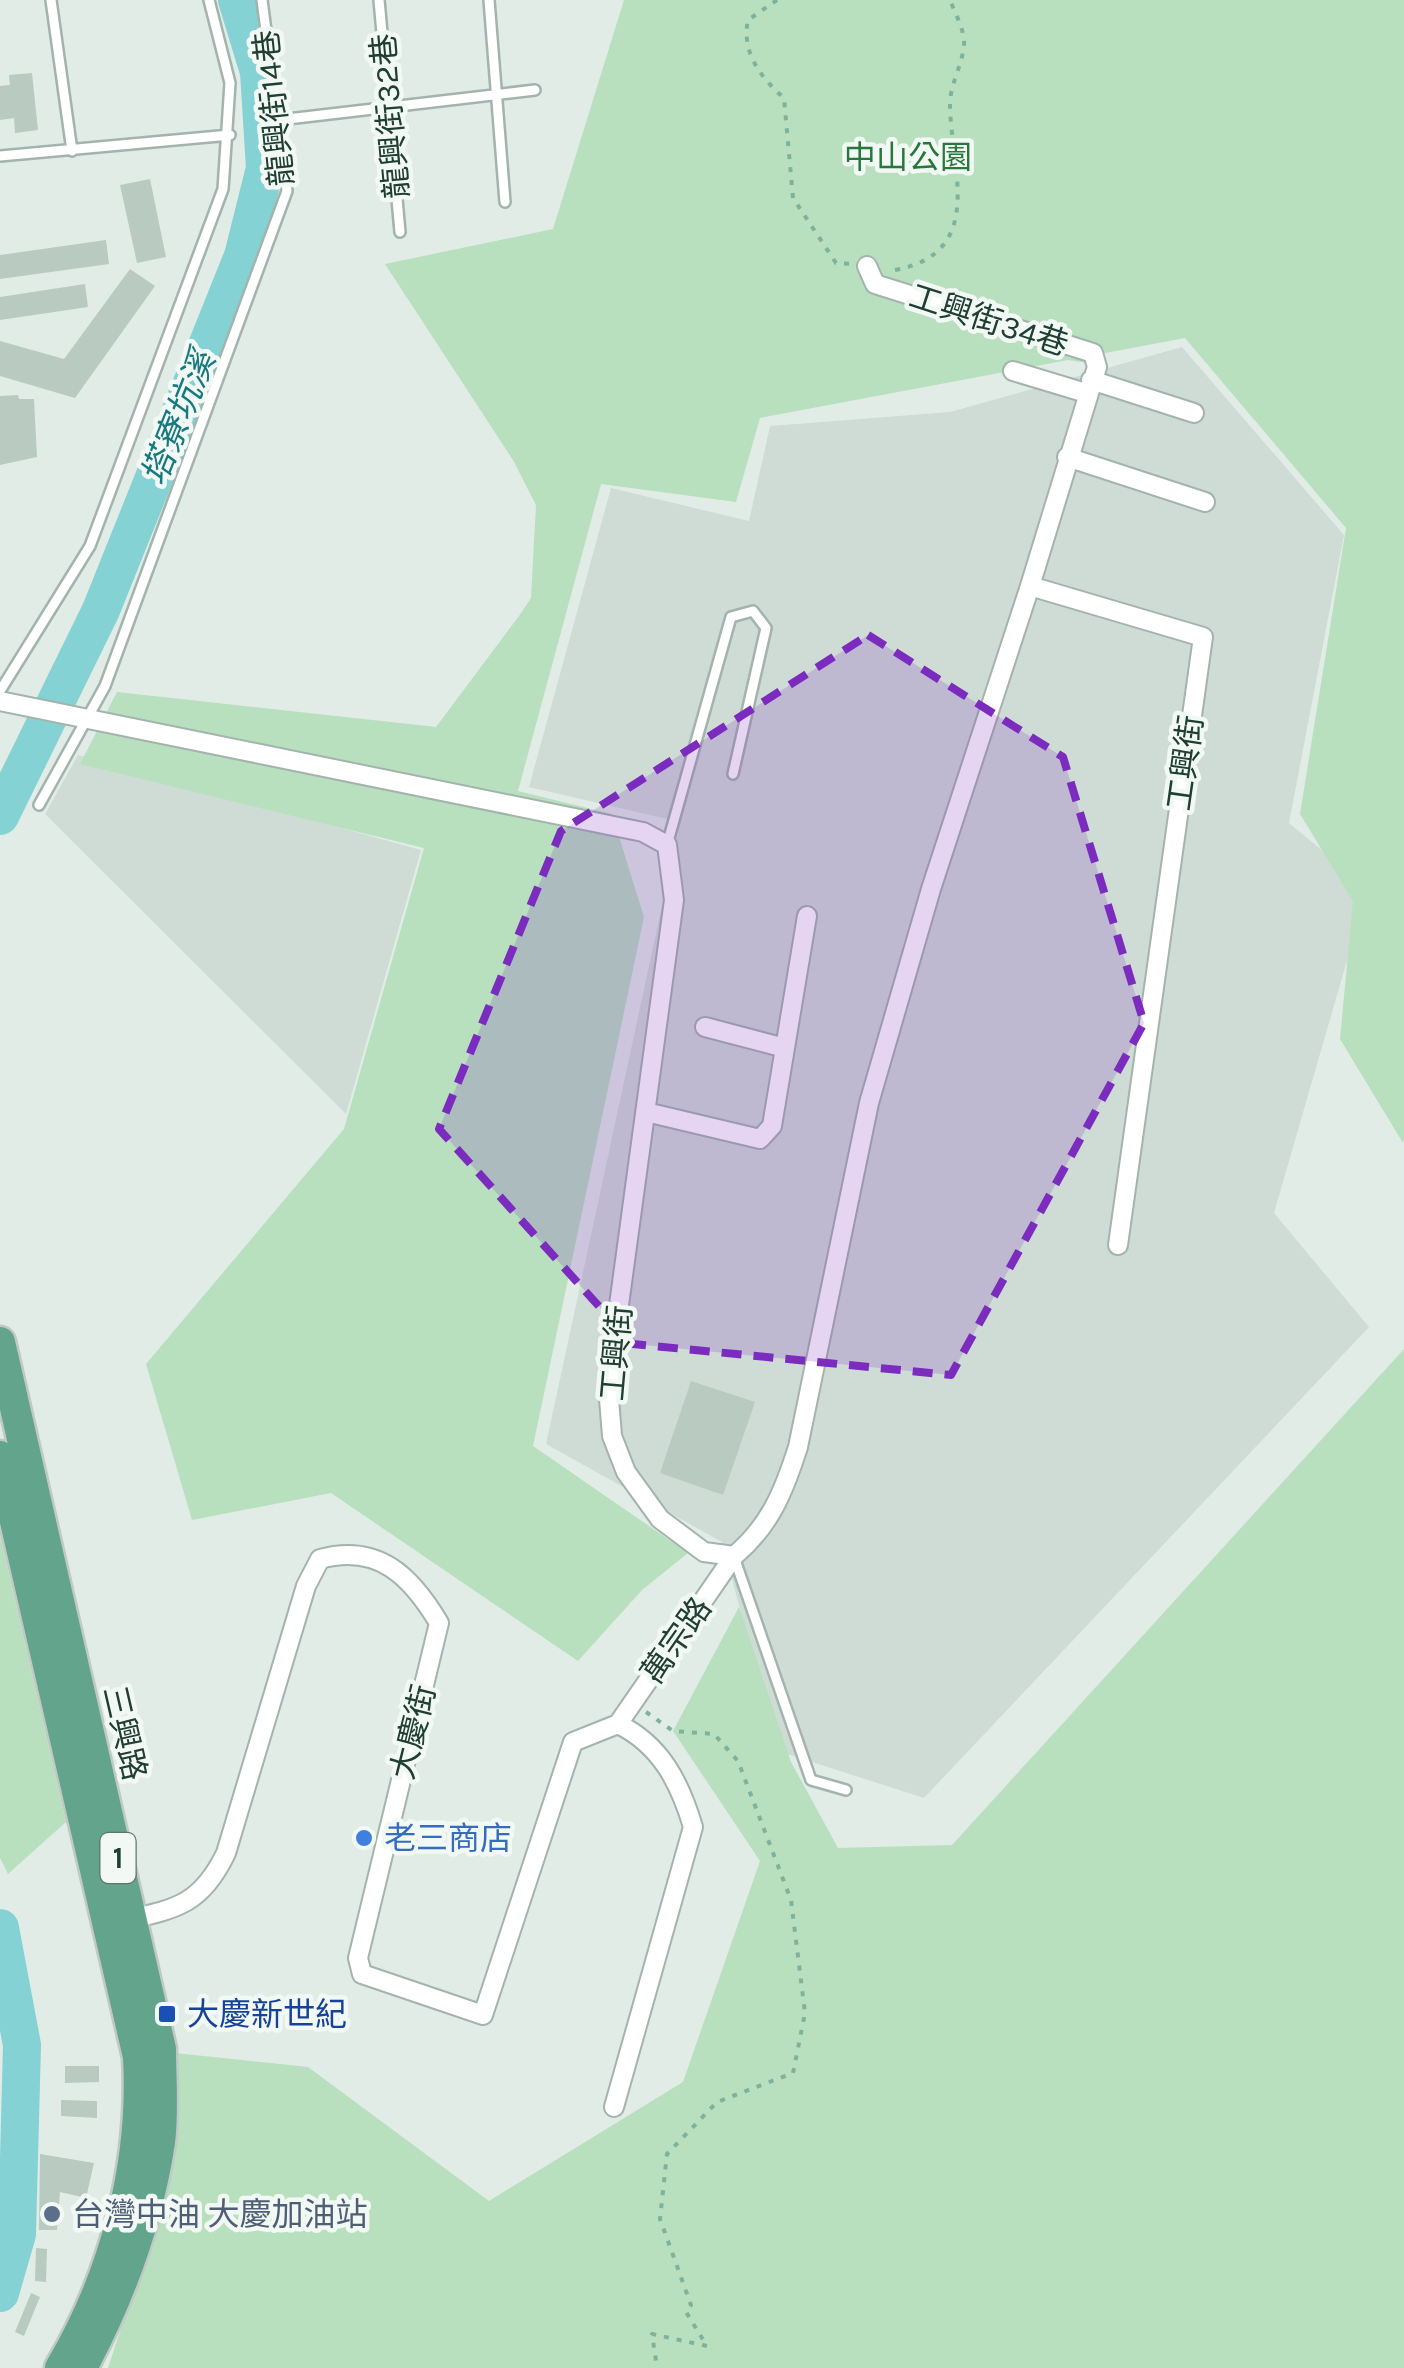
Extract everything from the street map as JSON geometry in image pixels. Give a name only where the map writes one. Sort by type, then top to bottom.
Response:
[{"type":"main road","name":"三興路","points":[[0,1342],[121,1922],[138,2057],[140,2133],[115,2239],[60,2368]]},
{"type":"main road","name":"三興路","points":[[0,1456],[121,1922],[161,2049],[160,2140],[127,2274],[82,2368]]},
{"type":"street","name":"工興街34巷","points":[[867,266],[875,284],[1093,353],[1097,367],[1088,386]]},
{"type":"street","points":[[1013,370],[1194,414]]},
{"type":"street","points":[[734,1556],[757,1537],[784,1494],[869,1103],[931,889],[1030,586],[1088,386]]},
{"type":"street","points":[[1067,457],[1205,502]]},
{"type":"street","name":"工興街","points":[[1030,586],[1203,637],[1118,1245]]},
{"type":"street","points":[[0,701],[643,832],[667,844]]},
{"type":"street","name":"工興街","points":[[667,844],[674,900],[608,1386],[612,1436],[626,1472],[660,1519],[704,1552],[734,1556]]},
{"type":"street","points":[[646,1112],[760,1139],[772,1126],[807,916]]},
{"type":"street","points":[[705,1027],[785,1048]]},
{"type":"street","name":"大慶街","points":[[121,1922],[184,1905],[210,1887],[226,1853],[306,1586],[320,1559],[348,1551],[378,1560],[417,1586],[440,1623],[358,1958],[362,1974],[483,2015],[573,1742],[618,1724]]},
{"type":"street","name":"萬宗路","points":[[618,1724],[734,1556]]},
{"type":"street","points":[[614,2108],[693,1828],[682,1788],[645,1737],[618,1724]]},
{"type":"lane","points":[[0,691],[90,546],[223,189],[230,135],[230,84],[209,0]]},
{"type":"lane","name":"龍興街14巷","points":[[39,806],[106,686],[287,191],[262,0]]},
{"type":"lane","name":"龍興街32巷","points":[[379,0],[400,232]]},
{"type":"lane","points":[[489,0],[505,202]]},
{"type":"lane","points":[[51,2],[72,152]]},
{"type":"lane","points":[[279,120],[535,90]]},
{"type":"lane","points":[[0,156],[230,135]]},
{"type":"lane","points":[[667,844],[730,617],[754,611],[766,628],[733,774]]},
{"type":"lane","points":[[734,1556],[811,1780],[846,1790]]},
{"type":"path","points":[[777,0],[748,20],[746,30],[750,56],[765,81],[784,98],[792,198],[836,263],[898,270],[930,256],[950,235],[960,203],[950,103],[964,41],[950,0]]},
{"type":"path","points":[[632,1702],[673,1731],[714,1734],[738,1761],[792,1900],[805,2013],[793,2073],[717,2102],[667,2154],[660,2218],[692,2305],[686,2312],[707,2346],[652,2334],[658,2368]]},
{"type":"highlighted area","points":[[868,635],[1063,757],[1144,1023],[951,1375],[633,1344],[439,1129],[561,831]]},
{"type":"shaded area","points":[[1182,347],[1344,535],[1289,823],[1368,888],[1274,1213],[1369,1327],[924,1798],[778,1751],[722,1542],[546,1444],[680,822],[529,787],[611,488],[749,521],[770,426],[950,412]]},
{"type":"shaded area","points":[[78,755],[421,850],[346,1114],[45,814]]},
{"type":"green space","name":"中山公園","points":[[624,0],[1404,0],[1404,1138],[1403,1143],[1340,1039],[1353,901],[1300,814],[1346,528],[1185,338],[1089,356],[1088,363],[1068,360],[760,418],[736,502],[601,484],[518,791],[612,814],[644,917],[533,1446],[688,1553],[642,1590],[578,1661],[331,1493],[192,1520],[146,1364],[344,1129],[424,848],[80,764],[117,692],[436,727],[519,616],[531,598],[536,505],[513,460],[385,264],[553,229]]},
{"type":"green space","points":[[1404,1349],[1404,2368],[108,2368],[156,2220],[175,2053],[308,2067],[489,2201],[683,2082],[760,1861],[673,1731],[739,1607],[791,1762],[838,1848],[952,1845]]},
{"type":"green space","points":[[0,1535],[66,1822],[8,1874],[0,1858]]},
{"type":"building","points":[[32,73],[38,130],[15,133],[14,118],[0,120],[0,86],[10,85],[9,75]]},
{"type":"building","points":[[150,179],[166,257],[137,263],[120,185]]},
{"type":"building","points":[[106,240],[109,264],[0,279],[0,255]]},
{"type":"building","points":[[130,269],[155,286],[75,398],[0,376],[0,341],[64,359]]},
{"type":"building","points":[[85,284],[88,307],[0,320],[0,297]]},
{"type":"building","points":[[18,395],[19,399],[34,399],[37,457],[0,465],[0,396]]},
{"type":"building","points":[[691,1381],[755,1402],[723,1495],[660,1473]]},
{"type":"building","points":[[65,2066],[99,2066],[99,2082],[65,2083]]},
{"type":"building","points":[[61,2100],[97,2101],[97,2118],[61,2116]]},
{"type":"building","points":[[40,2154],[94,2163],[86,2198],[60,2192],[57,2230],[39,2230]]},
{"type":"building","points":[[36,2248],[47,2249],[46,2282],[35,2281]]},
{"type":"building","points":[[31,2293],[40,2297],[24,2336],[15,2332]]},
{"type":"waterway","name":"塔寮坑溪","points":[[0,816],[101,610],[243,256],[265,168],[259,72],[237,0]]},
{"type":"waterway","name":"塔寮坑溪","points":[[0,1928],[22,2045],[17,2234],[0,2293]]},
{"type":"place","name":"老三商店","points":[[364,1838]]},
{"type":"place","name":"大慶新世紀","points":[[167,2014]]},
{"type":"place","name":"台灣中油 大慶加油站","points":[[52,2214]]}]
